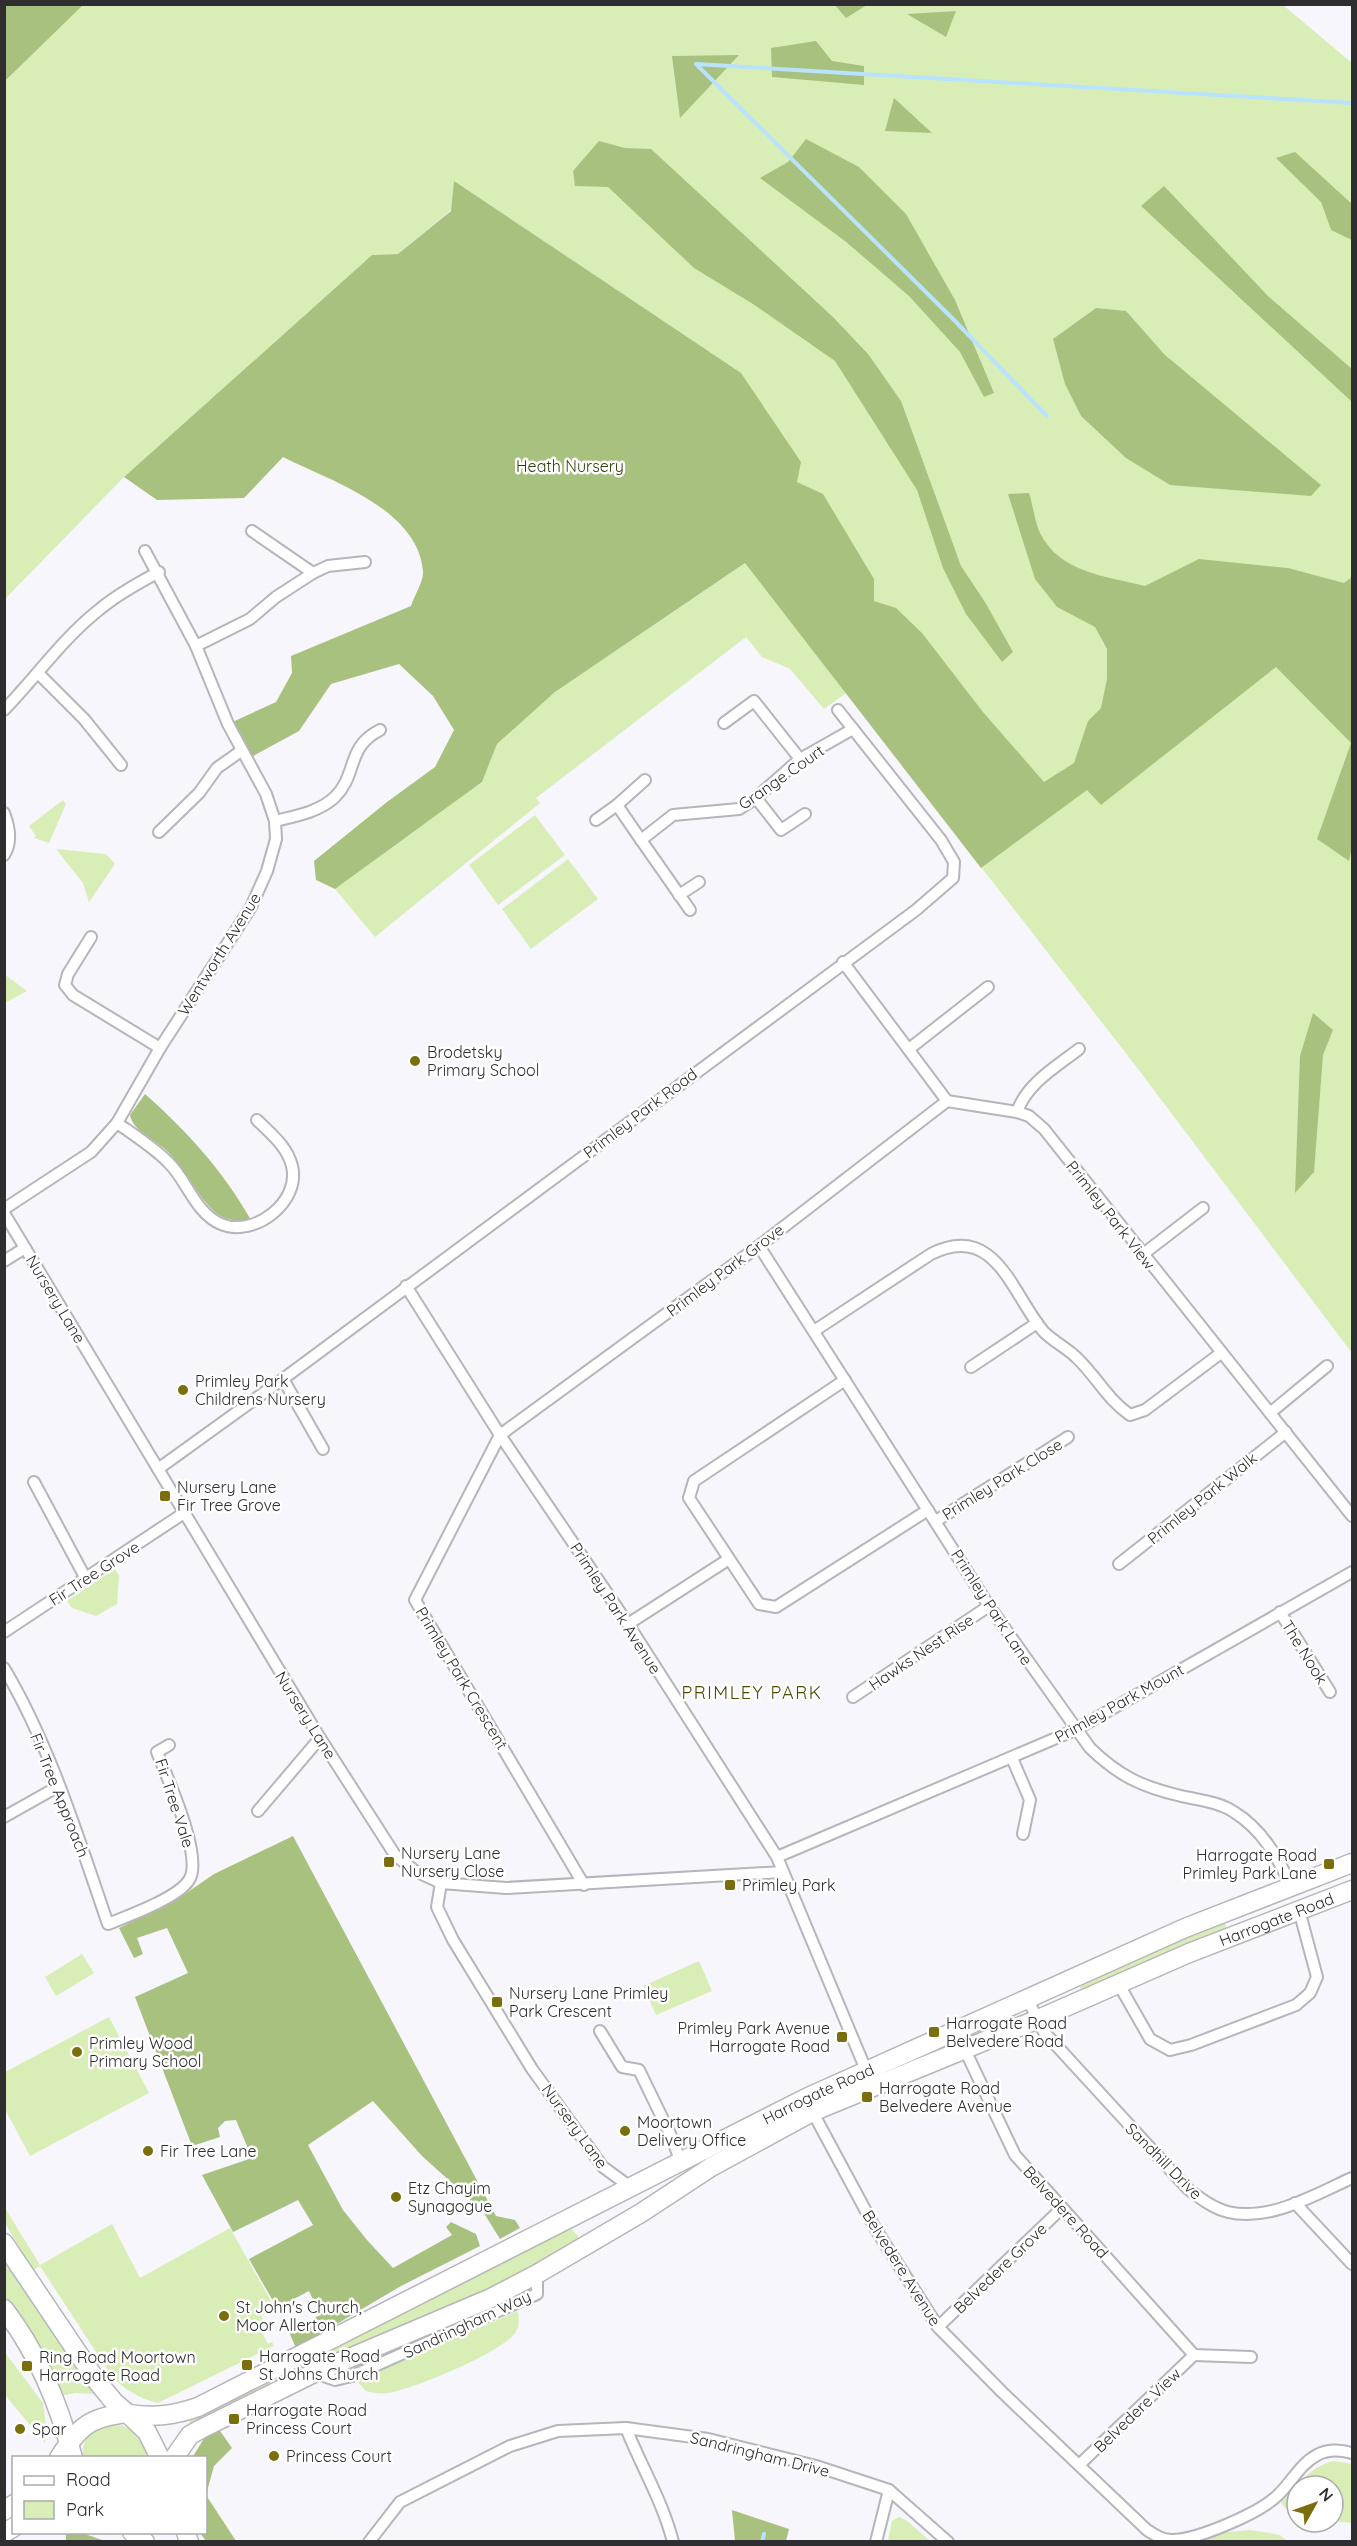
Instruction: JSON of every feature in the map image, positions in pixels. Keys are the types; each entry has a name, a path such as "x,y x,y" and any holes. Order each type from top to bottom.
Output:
{"highway":[{"name":"Harrogate Road","path":"175,2456 190,2435 314,2373 491,2298 537,2274 603,2236 866,2070 1185,1928 1353,1863"},
{"path":"1292,1887 1303,1890 1353,1872"},
{"name":"Harrogate Road","path":"67,2452 76,2432 96,2419 129,2414 147,2417 168,2415 198,2407 680,2160 809,2105 964,2050 1118,1983 1353,1890"},
{"path":"1229,1910 1235,1923 1240,1925 1285,1908 1299,1910"},
{"path":"637,2182 658,2179 680,2169 687,2171 692,2180"},
{"path":"579,2212 592,2232 603,2236"},
{"path":"6,2245 96,2380 114,2402 147,2432 159,2456"},
{"path":"7,2319 50,2387 67,2452"}],"street":[{"path":"252,531 313,573"},
{"name":"Wentworth Avenue","path":"4,1211 91,1152 117,1122 160,1048 251,907 267,872 276,839 275,821 266,794 241,751 196,646 159,572 145,551"},
{"path":"196,646 250,619 276,597 313,573 328,566 365,562"},
{"path":"4,710 71,636 99,609 129,588 159,572"},
{"path":"39,674 84,718 121,765"},
{"path":"724,723 754,701 800,759"},
{"name":"Primley Park Road","path":"158,1469 916,910 953,878 954,862 941,840 838,710"},
{"name":"Grange Court","path":"641,840 673,815 739,809 756,798 800,759 853,729"},
{"path":"275,821 317,809 336,796 351,768 357,750 369,735 380,730"},
{"path":"159,832 199,793 217,768 241,751"},
{"path":"596,820 645,780"},
{"path":"756,798 781,830 805,814"},
{"path":"617,805 690,910"},
{"path":"4,813 9,832 8,849 4,855"},
{"path":"679,895 699,882"},
{"path":"91,937 68,974 65,985 74,995 160,1048"},
{"path":"843,962 947,1101"},
{"path":"909,1050 988,987"},
{"path":"1017,1112 1023,1097 1032,1086 1079,1049"},
{"name":"Primley Park View","path":"947,1101 1017,1112 1029,1116 1044,1130 1353,1516"},
{"name":"Primley Park Grove","path":"500,1435 759,1246 947,1101"},
{"path":"117,1122 170,1163 206,1213 218,1222 239,1227 251,1226 278,1209 293,1185 293,1169 288,1154 257,1119"},
{"path":"1143,1255 1203,1208"},
{"name":"Nursery Lane","path":"4,1211 320,1738 395,1855 415,1871 441,1883 437,1907 453,1940 532,2069 603,2167 637,2182"},
{"name":"Primley Park Lane","path":"759,1246 989,1606 1076,1730 1109,1767 1136,1783 1212,1803 1233,1811 1253,1826 1272,1847 1292,1887"},
{"path":"814,1331 931,1254 943,1248 959,1246 991,1256 1002,1267 1037,1323 1082,1364 1113,1403 1130,1415 1145,1410 1221,1353"},
{"path":"4,1261 25,1248"},
{"name":"Primley Park Avenue","path":"406,1286 500,1435 628,1624 777,1857 866,2070"},
{"path":"971,1367 1037,1323"},
{"path":"1270,1413 1327,1366"},
{"path":"283,1379 323,1449"},
{"path":"845,1380 694,1481 689,1498 759,1604 776,1607 928,1510"},
{"name":"Primley Park Walk","path":"1119,1564 1286,1432"},
{"name":"Primley Park Crescent","path":"500,1435 415,1599 584,1885"},
{"name":"Primley Park Close","path":"936,1521 1068,1437"},
{"path":"34,1482 86,1579"},
{"name":"Fir Tree Grove","path":"4,1632 184,1513"},
{"path":"628,1624 729,1559"},
{"name":"Primley Park Mount","path":"777,1857 1076,1730 1353,1572"},
{"name":"Hawks Nest Rise","path":"853,1697 989,1606"},
{"name":"The Nook","path":"1280,1612 1330,1692"},
{"name":"Fir Tree Approach","path":"4,1668 21,1700 59,1786 108,1924"},
{"path":"258,1811 320,1738"},
{"name":"Fir Tree Vale","path":"108,1924 146,1908 179,1889 189,1880 195,1867 183,1816 157,1752 169,1745"},
{"path":"1011,1758 1030,1800 1023,1834"},
{"path":"4,1817 59,1786"},
{"path":"441,1883 506,1888 783,1872"},
{"path":"1118,1983 1150,2039 1170,2050 1191,2045 1296,2005 1310,1994 1317,1977 1299,1910"},
{"name":"Sandhill Drive","path":"1027,1998 1044,2032 1188,2189 1208,2204 1228,2212 1246,2214 1295,2203 1353,2178"},
{"path":"600,2031 622,2067 639,2070 672,2138 680,2160"},
{"name":"Belvedere Road","path":"964,2050 1015,2155 1194,2355"},
{"name":"Belvedere Avenue","path":"809,2105 875,2228 938,2327 1147,2530 1158,2537 1171,2540 1184,2538 1249,2515 1278,2495 1305,2464 1317,2456 1330,2451 1353,2454"},
{"path":"1295,2203 1353,2264"},
{"name":"Belvedere Grove","path":"938,2327 1062,2208"},
{"path":"1194,2355 1251,2357"},
{"name":"Belvedere View","path":"1079,2465 1194,2355"},
{"path":"626,2428 642,2469 667,2517 673,2541"},
{"name":"Sandringham Drive","path":"369,2541 400,2502 510,2446 558,2431 626,2428 708,2439 816,2466 889,2490 948,2541"},
{"path":"876,2541 889,2490"}],"green space":[{"path":"5,4 83,4 83,5 5,81"},
{"path":"834,4 867,4 867,5 846,18"},
{"path":"83,5 1283,5 1352,63 1352,1353 1135,1065 846,693 824,709 790,669 762,657 746,637 536,798 540,803 375,937 335,889 482,782 497,744 555,692 745,563 455,181 451,210 398,254 372,255 124,477 5,599 5,81"},
{"path":"956,11 946,37 907,14"},
{"path":"816,41 832,61 864,66 864,85 772,77 771,48"},
{"path":"739,55 680,118 672,56"},
{"path":"894,98 932,133 885,131"},
{"path":"806,139 859,167 906,214 955,300 994,393 984,397 960,352 909,296 845,241 760,178 788,162"},
{"path":"599,141 625,148 651,149 833,317 868,354 901,401 961,566 985,602 1013,652 1002,662 966,614 943,568 917,490 835,361 753,304 694,268 608,187 575,186 573,171"},
{"path":"1295,152 1352,204 1352,240 1331,230 1321,202 1276,158"},
{"name":"Heath Nursery","path":"454,181 741,373 801,462 797,482 823,494 874,579 874,601 896,608 922,633 983,712 1044,782 1074,763 1088,721 1101,708 1107,679 1107,649 1095,627 1057,607 1035,579 1008,494 1029,493 1040,533 1059,557 1085,571 1115,579 1145,586 1199,559 1288,568 1344,583 1352,577 1352,847 1349,861 1317,839 1351,743 1276,667 1101,805 1087,790 981,868 745,563 555,692 497,744 482,782 335,889 316,880 314,861 387,802 435,767 454,730 433,696 399,664 331,684 299,731 246,760 228,724 276,702 292,673 291,656 411,606 423,575 418,549 406,530 369,500 283,457 244,498 157,500 124,477 372,255 398,254 451,211"},
{"path":"1164,186 1268,296 1352,369 1352,402 1141,206"},
{"path":"1096,308 1126,311 1165,355 1321,485 1311,496 1170,485 1126,458 1081,416 1065,384 1053,339"},
{"path":"63,800 66,804 49,843 34,838 36,836 29,826"},
{"path":"535,815 565,855 498,905 469,865"},
{"path":"56,849 106,854 115,864 89,902 83,883"},
{"path":"568,859 598,899 531,949 502,909"},
{"path":"5,975 27,991 5,1003"},
{"path":"1313,1013 1333,1030 1323,1055 1314,1172 1295,1193 1300,1056"},
{"path":"145,1094 203,1152 229,1185 251,1220 231,1219 219,1215 169,1153 136,1126 130,1115"},
{"path":"115,1569 119,1576 117,1604 96,1616 72,1608 67,1601"},
{"path":"293,1836 496,2216 515,2220 520,2228 500,2239 482,2210 422,2156 373,2101 308,2145 343,2210 393,2268 452,2235 446,2227 451,2222 476,2234 480,2246 401,2286 296,2348 289,2332 320,2315 309,2291 277,2308 249,2259 313,2225 298,2200 233,2232 202,2175 252,2158 236,2120 225,2121 218,2128 220,2137 192,2146 135,1997 188,1973 167,1928 137,1938 143,1954 134,1958 119,1928 182,1896 214,1874"},
{"path":"1223,1920 1229,1931 1083,1992 1077,1982"},
{"path":"82,1954 94,1973 56,1996 45,1977"},
{"path":"699,1961 712,1991 656,2015 643,1986"},
{"path":"109,2017 149,2093 30,2156 5,2109 5,2072"},
{"path":"5,2208 40,2265 112,2224 140,2278 230,2228 275,2308 261,2316 267,2326 261,2330 268,2344 272,2342 274,2346 158,2403 138,2396 111,2375 40,2266 33,2270 5,2223"},
{"path":"569,2226 578,2236 577,2240 526,2274 314,2366 309,2357"},
{"path":"4,2255 97,2392 94,2394 76,2393 59,2396 24,2324 5,2298"},
{"path":"518,2311 518,2328 507,2341 456,2369 417,2385 389,2393 366,2391 357,2381"},
{"path":"4,2351 43,2403 46,2424 45,2443 5,2395"},
{"path":"300,2362 305,2370 190,2427 189,2417"},
{"path":"119,2424 133,2431 149,2456 83,2456 84,2443 88,2437 98,2429"},
{"path":"218,2428 232,2448 214,2466 207,2491 207,2456 193,2456 203,2440"},
{"path":"1334,2461 1352,2464 1352,2523 1345,2522 1345,2474 1309,2474"},
{"path":"207,2497 236,2541 206,2541 201,2534 207,2534"},
{"path":"732,2510 789,2529 786,2541 735,2541"},
{"path":"899,2517 906,2520 930,2541 888,2541 892,2521"},
{"path":"1251,2530 1280,2535 1287,2541 1204,2541 1226,2532"},
{"path":"66,2534 85,2534 105,2541 66,2541"}],"waterway":[{"path":"1047,416 953,319 696,64 1352,103"},
{"path":"762,2542 764,2534"}],"place":[{"name":"Brodetsky Primary School","path":"415,1061"},
{"name":"Primley Park Childrens Nursery","path":"183,1390"},
{"name":"Nursery Lane Fir Tree Grove","path":"165,1496"},
{"name":"Nursery Lane Nursery Close","path":"389,1862"},
{"name":"Harrogate Road Primley Park Lane","path":"1329,1864"},
{"name":"Primley Park","path":"730,1885"},
{"name":"Nursery Lane Primley Park Crescent","path":"497,2002"},
{"name":"Harrogate Road Belvedere Road","path":"934,2032"},
{"name":"Primley Park Avenue Harrogate Road","path":"842,2037"},
{"name":"Primley Wood Primary School","path":"77,2052"},
{"name":"Harrogate Road Belvedere Avenue","path":"867,2097"},
{"name":"Moortown Delivery Office","path":"625,2131"},
{"name":"Fir Tree Lane","path":"148,2151"},
{"name":"Etz Chayim Synagogue","path":"396,2197"},
{"name":"St John's Church, Moor Allerton","path":"224,2316"},
{"name":"Harrogate Road St Johns Church","path":"247,2365"},
{"name":"Ring Road Moortown Harrogate Road","path":"27,2366"},
{"name":"Harrogate Road Princess Court","path":"234,2419"},
{"name":"Spar","path":"20,2429"},
{"name":"Princess Court","path":"274,2456"}],"district":[{"name":"PRIMLEY PARK","path":"752,1693"}]}
